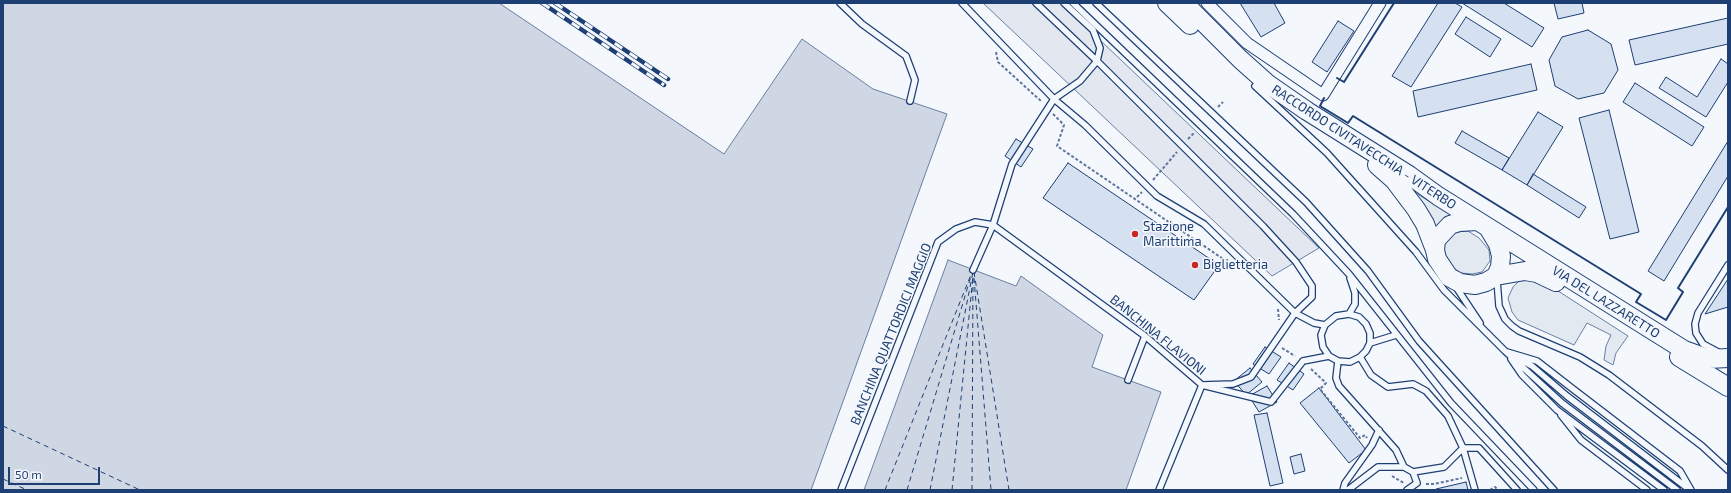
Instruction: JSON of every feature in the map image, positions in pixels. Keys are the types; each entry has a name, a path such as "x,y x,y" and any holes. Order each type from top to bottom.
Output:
{"main road":[{"name":"RACCORDO CIVITAVECCHIA - VITERBO","path":"1167,3 1255,86 1384,170 1416,209 1425,224 1435,250"},
{"name":"RACCORDO CIVITAVECCHIA - VITERBO","path":"1184,3 1240,59 1268,84 1307,112 1409,175 1438,196 1483,224"},
{"path":"1459,222 1483,224 1498,244 1501,256 1500,267 1496,276 1486,282 1475,285 1460,283 1449,277 1442,268 1435,250 1436,240 1450,225 1459,222"},
{"name":"VIA DEL LAZZARETTO","path":"1483,224 1684,350 1709,359 1728,358"},
{"name":"VIA DEL LAZZARETTO","path":"1496,276 1525,271 1537,273 1555,281 1728,387"}],"street":[{"path":"1207,3 1247,43 1323,95 1380,3"}],"lane":[{"path":"840,3 862,24 906,56 915,80 910,101"},
{"path":"962,3 1054,99 1085,125 1157,196 1204,224 1295,314 1314,323 1325,325"},
{"path":"1036,3 1097,61 1263,226 1296,262 1312,286 1312,297 1295,314 1251,377 1234,384 1202,384 1159,490"},
{"path":"973,270 993,225 1012,164 1054,99 1080,81 1097,61 1100,48 1093,30 1064,3"},
{"path":"1073,3 1293,214 1349,274 1450,403 1534,490"},
{"path":"1096,3 1306,202 1368,271 1419,341 1554,490"},
{"path":"1255,86 1327,153 1416,252 1444,290 1505,351 1562,403 1678,490"},
{"name":"BANCHINA QUATTORDICI MAGGIO","path":"841,490 938,242 956,229 975,222 993,225"},
{"name":"BANCHINA FLAVIONI","path":"993,225 1145,336 1202,384 1271,402 1303,361"},
{"path":"1728,264 1698,313 1695,324 1696,333 1703,344 1714,351 1728,353"},
{"path":"1349,274 1355,298 1355,304 1349,314"},
{"path":"1496,276 1499,306 1505,319 1512,326 1519,331 1580,357 1609,375 1702,446 1728,470"},
{"path":"1449,277 1490,336"},
{"path":"1349,314 1359,317 1366,324 1370,333 1370,343 1366,351 1360,357 1350,362 1338,361 1329,356 1323,347 1322,335 1325,325 1336,316 1349,314"},
{"path":"1370,343 1396,335"},
{"path":"1128,380 1145,336"},
{"path":"1505,351 1522,375 1557,410 1664,490"},
{"path":"1505,351 1532,366 1567,396 1691,490"},
{"path":"1505,351 1537,362 1680,470 1691,490"},
{"path":"1303,361 1329,356"},
{"path":"1360,357 1371,375 1388,387 1413,384 1426,391 1448,416 1463,448 1475,490"},
{"path":"1338,361 1336,378 1339,386 1396,450 1404,467"},
{"path":"1557,410 1569,428 1581,440 1647,490"},
{"path":"1343,490 1345,483 1372,445 1378,430"},
{"path":"1348,490 1378,467 1404,467 1414,472 1444,467 1463,448 1479,448 1517,490"},
{"path":"1406,490 1417,484 1414,472"}],"path":[{"path":"995,51 998,62 1048,108 1064,126 1057,146 1135,200 1196,239 1230,264 1237,267"},
{"path":"1275,304 1278,310 1279,323"},
{"path":"1275,343 1303,361"},
{"path":"1490,490 1495,487 1498,490"}],"shaded area":[{"path":"3,3 499,3 724,154 802,39 873,89 947,114 811,490 3,490"},
{"path":"983,3 1061,3 1319,248 1272,276"},
{"path":"1406,187 1453,216 1434,229"},
{"path":"1468,231 1479,238 1489,250 1490,261 1482,272 1472,274 1461,273 1449,265 1444,258 1443,247 1447,238 1456,232"},
{"path":"948,260 1016,286 1021,276 1103,335 1092,367 1161,392 1126,490 864,490"},
{"path":"1527,278 1555,289 1628,336 1616,353 1613,365 1604,360 1606,346 1611,335 1587,323 1574,345 1518,320 1512,312 1508,298 1513,287 1519,281"}],"building":[{"path":"1240,3 1274,3 1285,23 1261,37"},
{"path":"1438,3 1455,3 1462,7 1411,87 1392,76"},
{"path":"1462,3 1504,3 1544,28 1532,47"},
{"path":"1554,3 1582,3 1584,13 1558,19"},
{"path":"1466,17 1501,39 1490,57 1455,34"},
{"path":"1728,18 1728,44 1635,65 1629,40"},
{"path":"1338,21 1354,31 1327,72 1312,62"},
{"path":"1588,30 1611,44 1618,70 1604,93 1578,99 1555,86 1549,60 1562,37"},
{"path":"1721,59 1728,64 1728,82 1706,117 1659,88 1666,77 1697,97"},
{"path":"1531,64 1537,90 1418,117 1413,91"},
{"path":"1635,83 1704,127 1692,146 1623,102"},
{"path":"1609,110 1639,232 1610,239 1579,118"},
{"path":"1538,112 1563,127 1527,185 1502,170"},
{"path":"1462,131 1509,158 1502,170 1455,143"},
{"path":"1016,139 1033,149 1021,167 1005,156"},
{"path":"1728,141 1728,176 1664,281 1648,271"},
{"name":"Stazione Marittima","path":"1068,163 1219,265 1194,300 1043,198"},
{"path":"1533,174 1586,207 1579,218 1527,185"},
{"path":"1728,279 1728,307 1705,314"},
{"path":"1265,347 1281,357 1269,374 1253,364"},
{"path":"1289,363 1304,374 1293,390 1277,380"},
{"path":"1250,368 1262,382 1246,395 1234,381"},
{"path":"1267,386 1277,402 1259,412 1249,396"},
{"path":"1319,388 1366,450 1349,463 1300,403"},
{"path":"1267,413 1283,483 1270,486 1254,415"},
{"path":"1301,454 1305,471 1294,474 1290,457"},
{"path":"1466,482 1468,490 1436,490 1436,489"}],"ferry route":[{"path":"885,490 972,272"},
{"path":"930,490 973,272"},
{"path":"974,272 1009,490"},
{"path":"972,490 973,274"},
{"path":"907,490 971,276"},
{"path":"952,490 973,276"},
{"path":"974,278 991,490"},
{"path":"3,426 140,490"},
{"path":"3,479 27,490"}],"railway":[{"path":"542,3 664,85"},
{"path":"555,3 668,79"}],"wall":[{"path":"1337,78 1344,82 1394,3"},
{"path":"1324,98 1320,106 1348,123 1353,116 1641,294 1636,302 1666,320 1683,292 1678,288 1728,207"}],"place":[{"name":"Stazione Marittima","path":"1135,234"},
{"name":"Biglietteria","path":"1195,265"}]}
